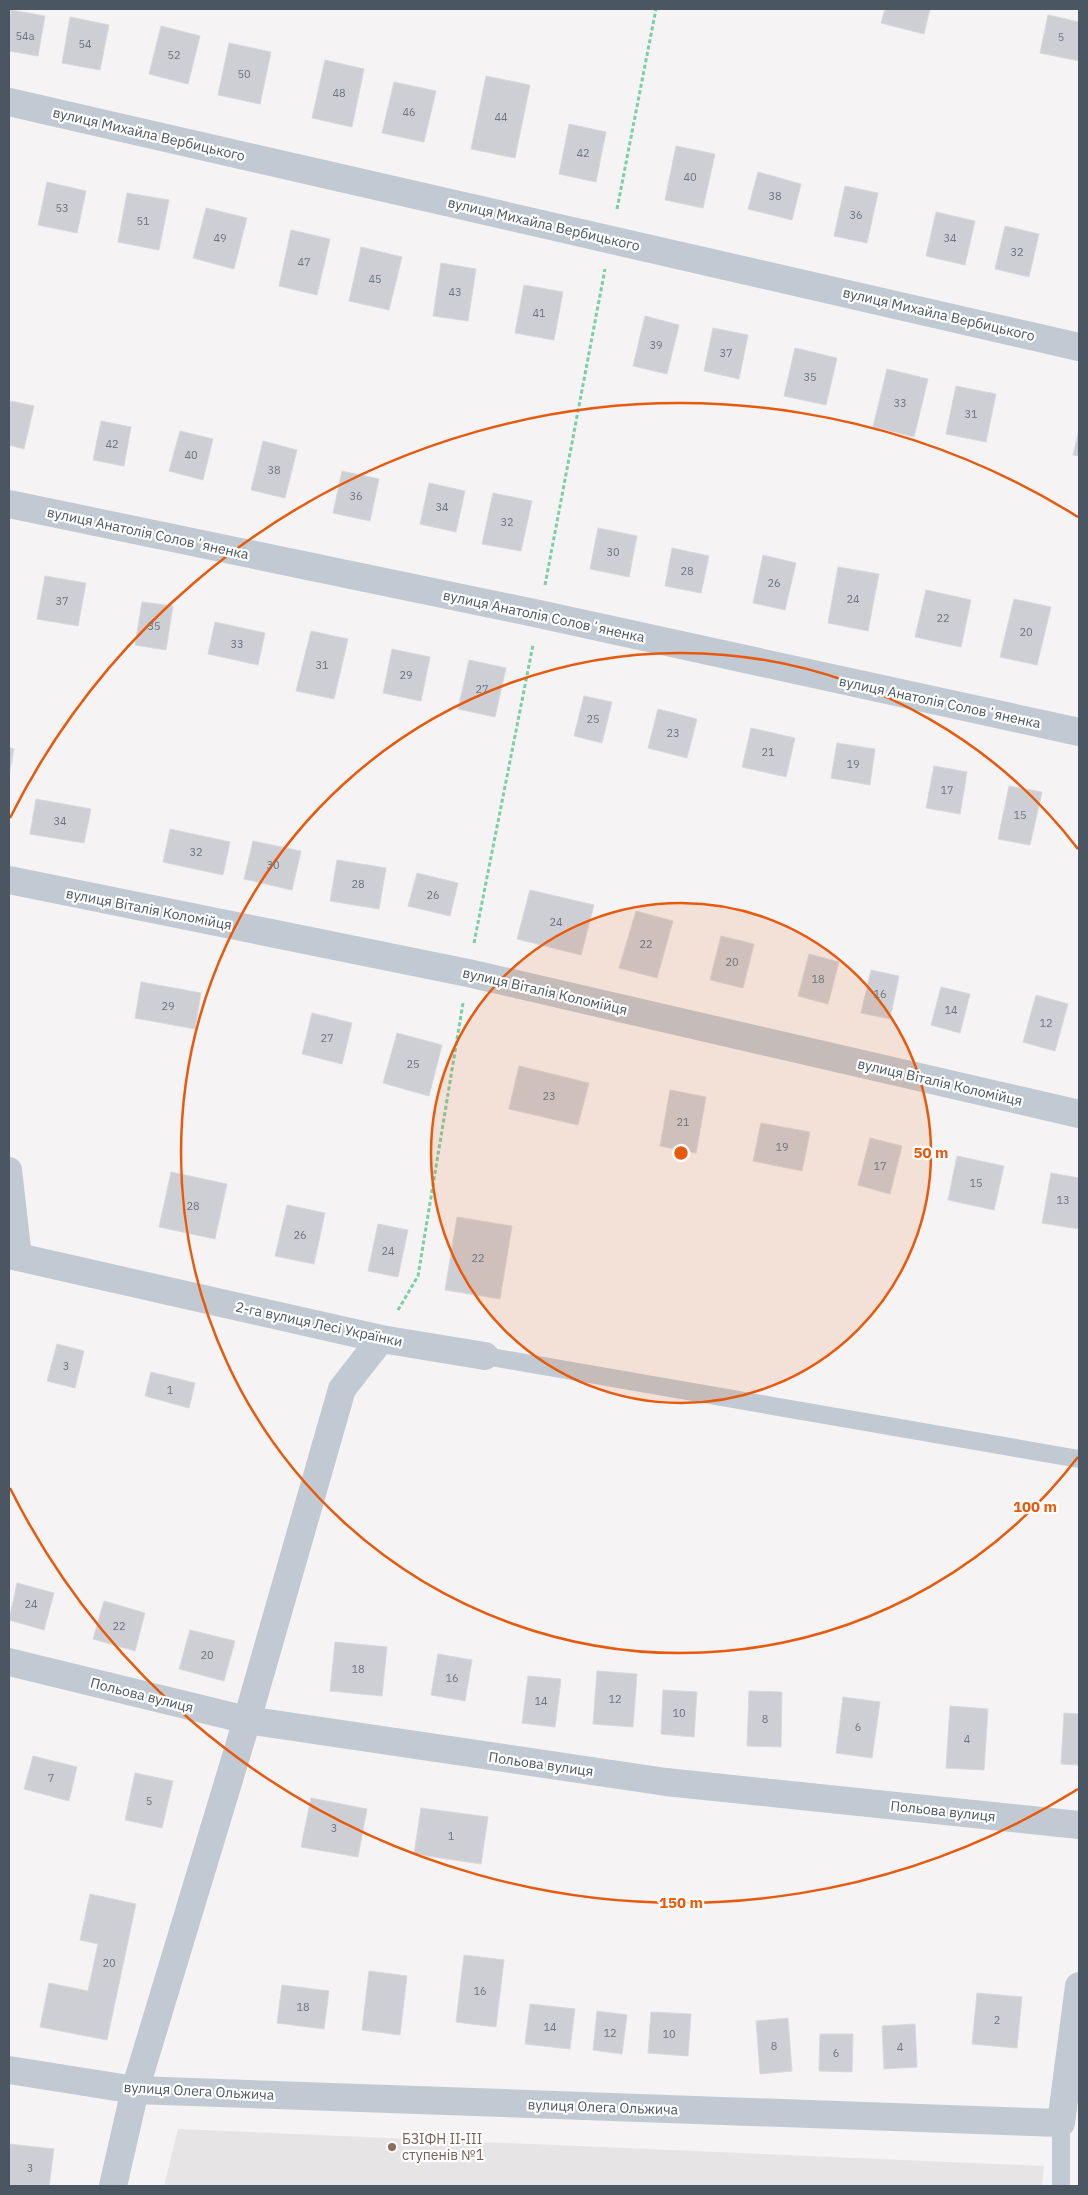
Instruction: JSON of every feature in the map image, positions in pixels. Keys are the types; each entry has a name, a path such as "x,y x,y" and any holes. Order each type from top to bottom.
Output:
{"street":[{"name":"вулиця Михайла Вербицького","path":"9,102 1079,346"},
{"name":"вулиця Анатолія Соловʼяненка","path":"9,504 539,614 1079,732"},
{"name":"вулиця Віталія Коломійця","path":"9,880 468,973 1079,1114"},
{"path":"9,1170 14,1256"},
{"name":"2-га вулиця Лесі Українки","path":"14,1256 381,1339 485,1356"},
{"path":"113,2186 135,2090 247,1720 342,1389 381,1339"},
{"name":"Польова вулиця","path":"9,1662 247,1720 666,1782 1079,1825"},
{"path":"1061,2123 1079,1986"},
{"name":"вулиця Олега Ольжича","path":"9,2070 135,2090 1061,2123"}],"lane":[{"path":"485,1356 1079,1459"},
{"path":"1061,2123 1061,2186"}],"path":[{"path":"381,1339 418,1276 468,973 656,9"}],"shaded area":[{"name":"БЗІФН ІІ-ІІІ ступенів №1","path":"178,2129 1044,2166 1042,2186 164,2186"}],"building":[{"path":"885,9 930,9 924,34 881,23"},
{"path":"11,10 45,16 38,56 9,51"},
{"path":"1048,15 1079,22 1079,61 1040,53"},
{"path":"70,17 109,25 100,70 62,63"},
{"path":"161,26 200,36 188,84 149,74"},
{"path":"229,43 271,52 260,104 218,95"},
{"path":"325,60 364,69 352,127 312,118"},
{"path":"486,76 530,85 515,158 471,149"},
{"path":"394,82 436,91 424,142 382,133"},
{"path":"569,124 606,132 596,182 559,174"},
{"path":"676,146 715,154 703,208 665,200"},
{"path":"758,172 801,184 792,220 748,209"},
{"path":"47,182 86,191 77,233 38,225"},
{"path":"845,186 878,193 867,243 834,236"},
{"path":"127,193 169,200 159,250 118,242"},
{"path":"206,208 247,218 234,269 193,258"},
{"path":"936,212 975,221 965,265 926,256"},
{"path":"1005,226 1039,234 1029,277 995,269"},
{"path":"291,230 330,239 317,295 279,286"},
{"path":"361,247 402,257 389,310 349,301"},
{"path":"441,263 476,269 468,321 433,316"},
{"path":"524,285 563,292 554,340 515,333"},
{"path":"645,316 679,325 667,374 633,366"},
{"path":"713,328 748,335 739,379 704,371"},
{"path":"795,348 837,358 826,405 784,396"},
{"path":"887,369 928,379 914,437 873,427"},
{"path":"956,386 996,394 986,442 946,434"},
{"path":"11,401 34,406 24,449 9,445 9,410"},
{"path":"101,421 131,427 124,466 93,460"},
{"path":"1079,429 1079,456 1073,455"},
{"path":"180,431 213,439 203,480 169,471"},
{"path":"263,441 297,450 285,498 251,490"},
{"path":"342,471 379,479 370,521 333,513"},
{"path":"429,483 465,491 456,532 420,524"},
{"path":"493,493 532,501 521,551 482,544"},
{"path":"598,528 637,536 629,577 590,569"},
{"path":"672,548 709,556 701,593 665,586"},
{"path":"763,555 796,563 785,610 753,603"},
{"path":"838,567 879,574 868,631 828,623"},
{"path":"45,576 86,583 78,626 37,619"},
{"path":"926,590 971,600 961,647 915,637"},
{"path":"1014,599 1051,607 1037,665 1000,657"},
{"path":"142,602 173,606 166,650 135,645"},
{"path":"215,622 265,633 258,665 208,654"},
{"path":"311,631 348,639 334,699 296,691"},
{"path":"392,649 430,657 421,701 383,693"},
{"path":"469,660 506,668 495,717 458,709"},
{"path":"584,696 612,702 602,743 574,736"},
{"path":"658,709 697,719 687,758 648,748"},
{"path":"751,728 795,738 786,777 742,767"},
{"path":"837,743 875,749 870,785 831,778"},
{"path":"9,747 14,749 9,776"},
{"path":"934,766 967,772 960,814 926,808"},
{"path":"1009,786 1042,792 1030,845 998,839"},
{"path":"36,799 91,809 84,843 30,834"},
{"path":"170,829 230,842 223,875 163,862"},
{"path":"253,841 301,851 292,890 244,879"},
{"path":"337,860 386,868 379,909 330,901"},
{"path":"417,873 458,883 450,916 408,906"},
{"path":"530,890 594,905 581,955 517,939"},
{"path":"636,911 673,921 657,978 619,968"},
{"path":"721,936 754,944 743,988 710,980"},
{"path":"809,954 839,962 828,1004 798,996"},
{"path":"871,970 899,976 890,1019 861,1013"},
{"path":"141,982 201,993 195,1029 135,1018"},
{"path":"941,987 970,994 960,1033 931,1025"},
{"path":"1036,995 1068,1004 1055,1051 1023,1042"},
{"path":"312,1013 352,1023 342,1064 302,1054"},
{"path":"397,1033 442,1045 429,1096 383,1083"},
{"path":"519,1066 589,1083 578,1125 509,1109"},
{"path":"670,1090 706,1097 696,1153 660,1146"},
{"path":"761,1123 810,1132 802,1171 753,1161"},
{"path":"870,1138 902,1146 890,1194 858,1185"},
{"path":"957,1156 1004,1166 994,1210 948,1200"},
{"path":"171,1172 227,1184 215,1239 159,1227"},
{"path":"1051,1173 1079,1178 1079,1229 1042,1223"},
{"path":"287,1205 325,1213 314,1264 275,1256"},
{"path":"457,1217 512,1226 500,1299 445,1290"},
{"path":"378,1224 408,1230 398,1277 368,1271"},
{"path":"57,1344 84,1351 75,1388 47,1381"},
{"path":"151,1372 195,1383 189,1408 145,1396"},
{"path":"17,1583 54,1593 44,1630 9,1620"},
{"path":"104,1601 145,1613 135,1651 93,1639"},
{"path":"190,1630 235,1641 224,1681 179,1669"},
{"path":"335,1642 387,1647 382,1696 330,1691"},
{"path":"438,1654 472,1660 465,1701 431,1695"},
{"path":"597,1671 637,1674 633,1727 593,1724"},
{"path":"528,1676 561,1679 555,1727 522,1723"},
{"path":"663,1690 697,1692 694,1737 661,1734"},
{"path":"749,1691 782,1692 781,1747 747,1746"},
{"path":"843,1697 880,1702 872,1758 836,1753"},
{"path":"950,1706 988,1709 984,1770 946,1768"},
{"path":"1064,1713 1079,1714 1079,1765 1061,1764"},
{"path":"33,1756 77,1767 69,1801 24,1789"},
{"path":"135,1773 173,1781 162,1828 125,1820"},
{"path":"311,1798 367,1809 358,1857 301,1847"},
{"path":"421,1808 488,1817 481,1864 414,1854"},
{"path":"90,1894 136,1904 107,2040 40,2027 49,1983 88,1991 98,1944 80,1940"},
{"path":"464,1955 504,1960 496,2027 456,2022"},
{"path":"369,1971 407,1976 400,2035 362,2030"},
{"path":"282,1985 329,1991 324,2029 277,2023"},
{"path":"977,1993 1022,1997 1017,2048 972,2044"},
{"path":"530,2004 575,2009 570,2049 525,2044"},
{"path":"597,2011 627,2015 622,2054 593,2050"},
{"path":"651,2012 691,2014 688,2056 648,2053"},
{"path":"788,2018 792,2071 760,2074 756,2021"},
{"path":"915,2024 917,2067 884,2069 882,2026"},
{"path":"820,2034 853,2034 852,2072 819,2071"},
{"path":"9,2144 54,2149 49,2186 9,2186"}],"place":[{"name":"БЗІФН ІІ-ІІІ ступенів №1","path":"392,2147"}]}
